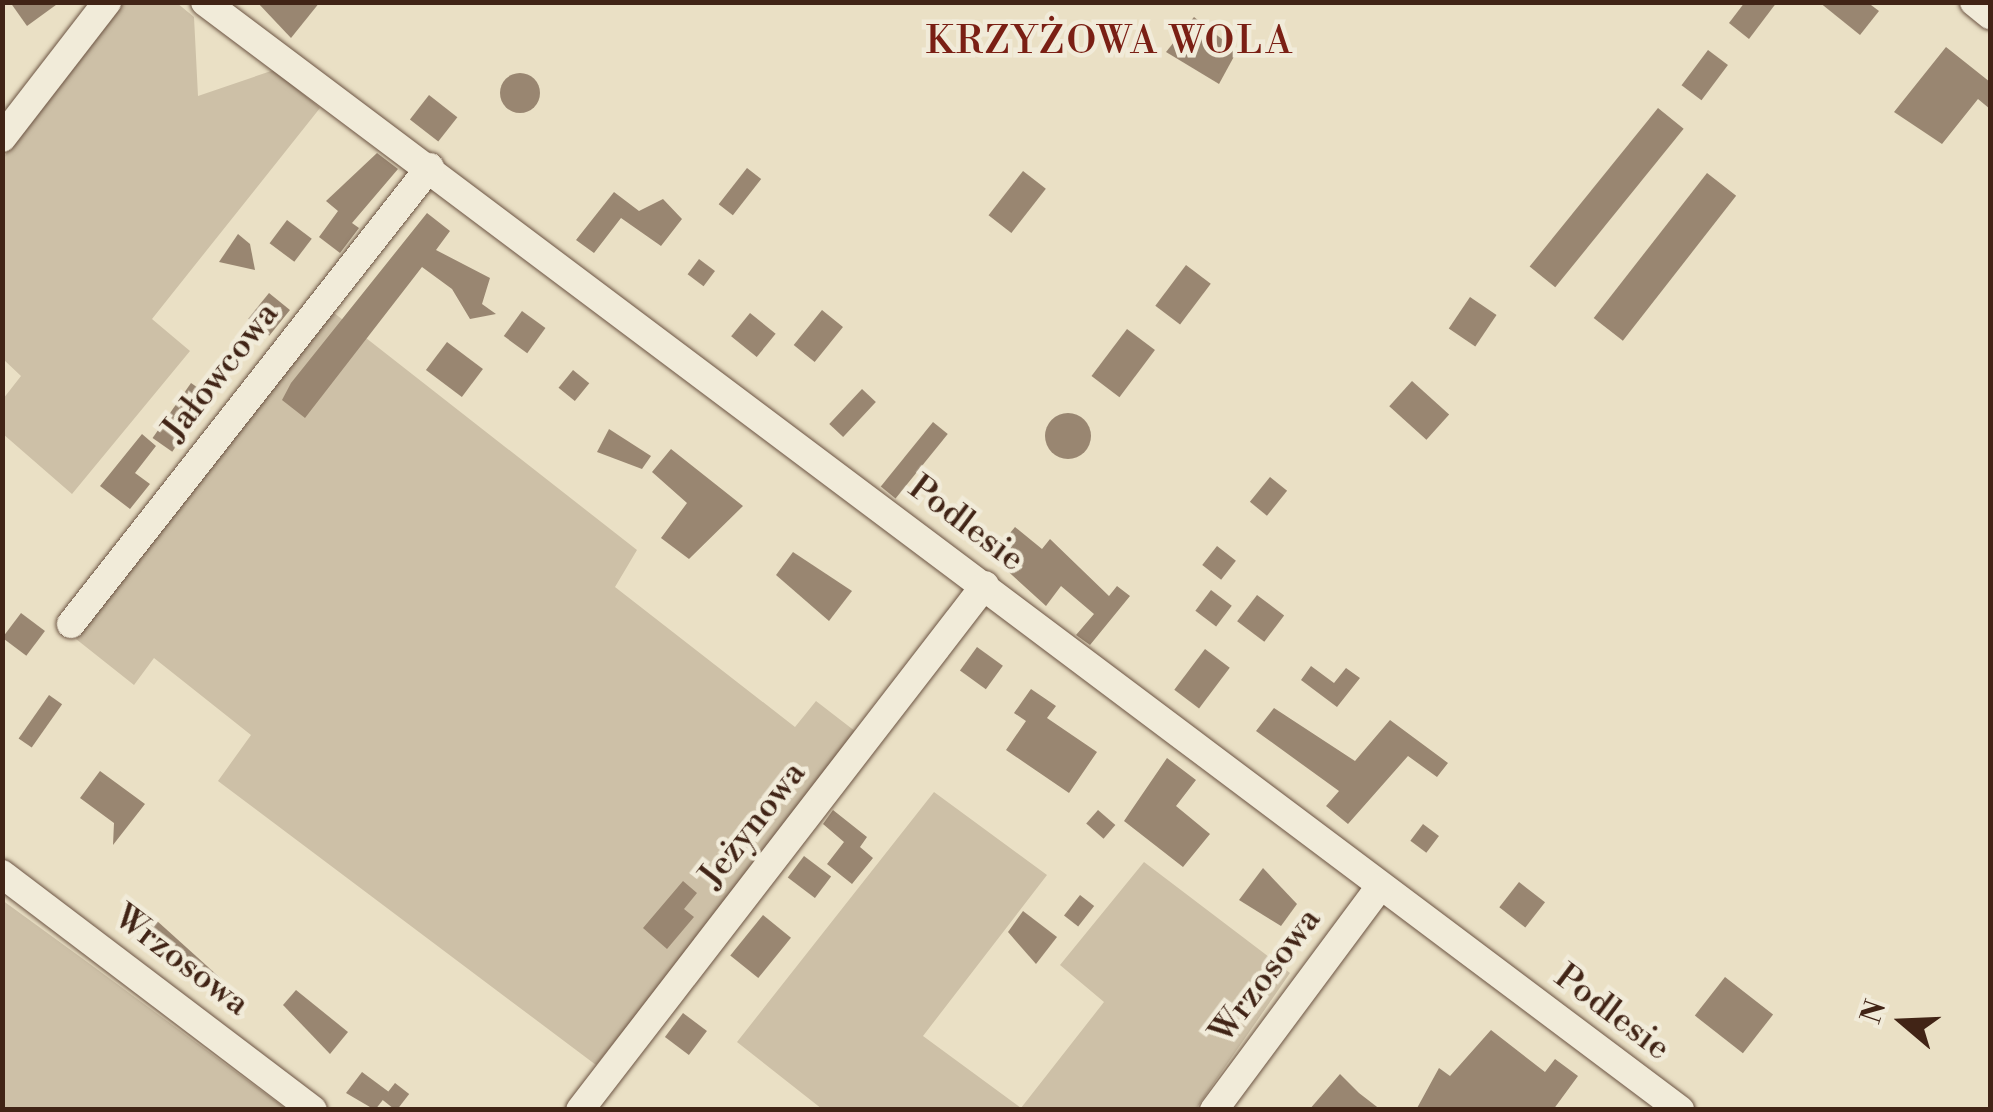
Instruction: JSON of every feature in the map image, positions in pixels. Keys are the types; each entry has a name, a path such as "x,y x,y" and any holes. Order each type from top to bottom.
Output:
{"street":[{"path":"2,138 107,2"},
{"name":"Podlesie","path":"205,2 430,167 1379,888 1680,1110"},
{"path":"1974,2 1990,15"},
{"name":"Jałowcowa","path":"72,624 430,167"},
{"name":"Jeżynowa","path":"580,1110 985,586"},
{"name":"Wrzosowa","path":"2,874 314,1110"},
{"name":"Wrzosowa","path":"1214,1110 1379,888"}],"shaded area":[{"path":"124,3 177,3 194,17 198,96 274,70 320,108 152,319 190,351 72,494 3,434 3,399 21,376 3,359 2,159"},
{"path":"329,309 637,550 615,587 795,727 816,701 860,735 596,1065 218,781 251,735 154,658 134,685 76,639"},
{"path":"934,792 1047,875 923,1036 1021,1108 1104,1002 1060,965 1144,862 1290,973 1196,1109 822,1109 737,1042"},
{"path":"2,900 90,964 286,1109 3,1109"}],"building":[{"path":"10,2 60,2 27,26"},
{"path":"257,2 320,2 291,38"},
{"path":"1745,2 1777,2 1749,39 1729,23"},
{"path":"1819,2 1867,2 1879,11 1860,35"},
{"path":"1194,17 1237,51 1219,84 1166,52"},
{"path":"1946,47 1990,82 1990,109 1978,99 1942,144 1894,112"},
{"path":"1708,50 1728,65 1701,100 1682,85"},
{"path":"520,73 534,79 540,93 534,107 520,113 506,107 500,93 506,79"},
{"path":"429,95 457,117 438,142 410,119"},
{"path":"1658,108 1684,129 1555,287 1530,267"},
{"path":"377,153 398,169 352,223 359,228 340,253 319,237 338,211 326,201"},
{"path":"747,168 761,179 733,215 719,204"},
{"path":"1023,171 1046,189 1011,233 989,215"},
{"path":"1707,173 1736,196 1623,341 1594,318"},
{"path":"614,192 639,211 663,199 682,219 661,246 621,218 594,253 576,240"},
{"path":"427,213 450,231 436,250 490,278 482,304 496,314 470,319 452,289 422,267 305,418 282,400 291,383"},
{"path":"287,220 312,239 294,262 270,243"},
{"path":"238,234 250,244 255,270 219,262"},
{"path":"699,259 715,271 704,286 688,274"},
{"path":"1186,265 1211,284 1180,324 1155,306"},
{"path":"269,293 290,310 269,336 248,319"},
{"path":"1470,297 1497,315 1475,346 1449,329"},
{"path":"822,310 843,327 815,362 794,345"},
{"path":"522,311 545,328 527,353 504,336"},
{"path":"750,313 776,334 757,357 731,336"},
{"path":"1127,329 1155,350 1119,397 1091,376"},
{"path":"447,342 483,369 462,397 426,370"},
{"path":"573,370 589,383 575,401 559,388"},
{"path":"1412,381 1449,414 1426,440 1389,406"},
{"path":"191,383 211,397 172,452 153,438"},
{"path":"862,389 876,402 843,437 829,424"},
{"path":"1068,413 1084,420 1091,436 1084,452 1068,459 1052,452 1045,436 1052,420"},
{"path":"933,422 948,434 896,498 881,487"},
{"path":"609,429 651,456 642,469 597,452"},
{"path":"142,434 156,446 135,473 150,484 130,509 100,486"},
{"path":"671,449 743,506 689,559 661,538 687,503 652,472"},
{"path":"1270,477 1287,491 1267,516 1250,502"},
{"path":"1015,527 1042,549 1050,539 1109,596 1117,586 1130,596 1090,645 1076,635 1094,614 1061,586 1046,606 991,556"},
{"path":"1217,546 1236,561 1221,580 1202,565"},
{"path":"793,552 852,591 829,621 776,575"},
{"path":"1211,590 1232,606 1216,626 1195,611"},
{"path":"1257,595 1284,615 1264,642 1237,621"},
{"path":"21,613 45,631 26,656 2,638"},
{"path":"977,647 1003,666 986,689 960,670"},
{"path":"1205,649 1230,668 1199,708 1174,690"},
{"path":"1311,666 1334,683 1346,668 1360,678 1337,707 1301,680"},
{"path":"1031,689 1056,706 1047,718 1097,752 1069,793 1006,750 1026,721 1014,713"},
{"path":"49,695 62,704 32,748 19,738"},
{"path":"1274,708 1355,761 1390,720 1448,763 1437,777 1408,756 1348,824 1326,806 1339,791 1256,731"},
{"path":"1167,758 1196,780 1176,806 1210,834 1183,867 1124,821"},
{"path":"100,771 145,804 113,845 114,823 80,798"},
{"path":"833,810 867,837 860,847 873,858 852,884 827,864 844,842 823,824"},
{"path":"1098,810 1115,825 1104,839 1086,824"},
{"path":"1423,824 1439,836 1426,853 1410,841"},
{"path":"804,856 831,876 815,898 788,878"},
{"path":"1263,868 1297,904 1281,926 1239,900"},
{"path":"683,881 697,893 684,909 694,917 667,949 643,928"},
{"path":"1519,882 1545,902 1525,928 1499,907"},
{"path":"1080,895 1094,906 1078,927 1064,915"},
{"path":"1023,911 1057,937 1036,964 1008,932"},
{"path":"763,915 791,938 758,978 730,955"},
{"path":"156,920 226,983 214,996 144,933"},
{"path":"1725,977 1773,1015 1743,1053 1695,1016"},
{"path":"296,990 348,1032 330,1054 283,1005"},
{"path":"683,1013 707,1031 689,1055 665,1037"},
{"path":"1491,1030 1545,1072 1555,1059 1578,1076 1553,1110 1416,1110 1439,1068 1450,1076"},
{"path":"362,1072 389,1092 375,1110 346,1093"},
{"path":"1340,1074 1359,1093 1381,1110 1309,1110"},
{"path":"395,1083 409,1094 397,1110 382,1100"}],"district":[{"name":"KRZYŻOWA WOLA","path":"1110,42"}]}
